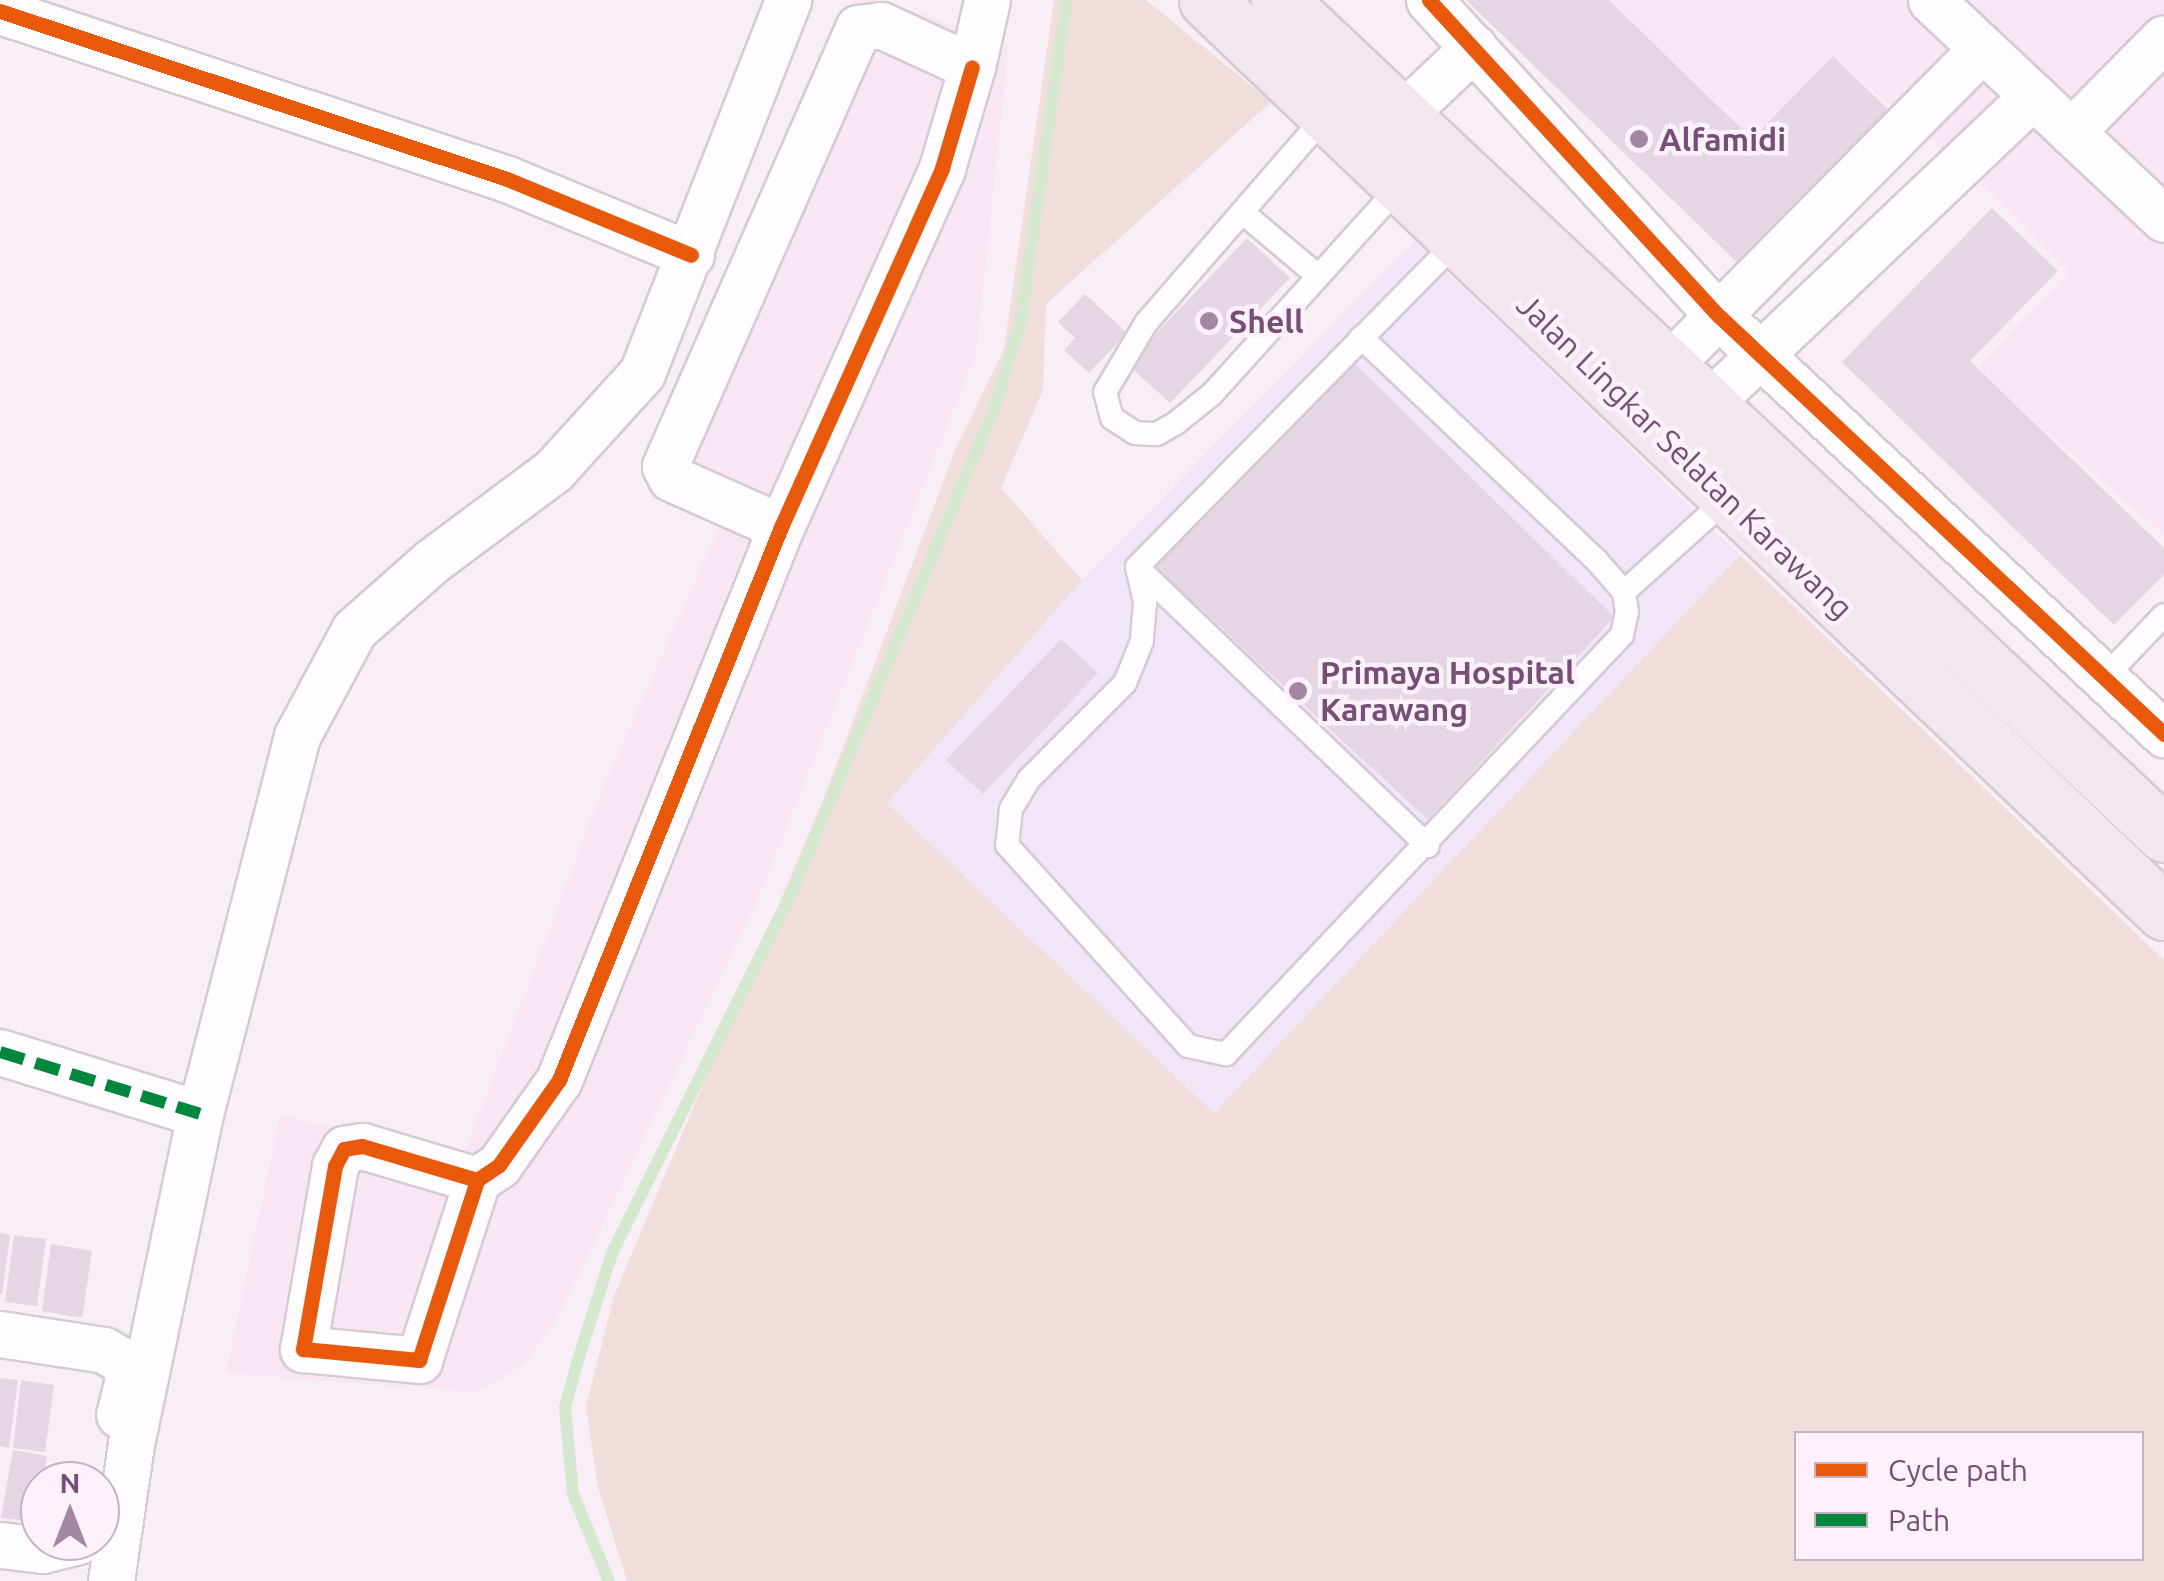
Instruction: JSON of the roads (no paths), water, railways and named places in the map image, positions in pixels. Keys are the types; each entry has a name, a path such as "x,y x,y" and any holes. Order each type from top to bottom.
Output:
{"main road":[{"name":"Jalan Lingkar Selatan Karawang","path":"1207,0 2164,912"},
{"name":"Jalan Lingkar Selatan Karawang","path":"1280,0 1706,406 2155,809"}],"street":[{"path":"111,1581 131,1444 200,1114 297,736 354,630 432,561 554,470 642,373 788,0"},
{"path":"477,1180 362,1146 344,1149 335,1166 303,1349 419,1360 477,1180 499,1165 560,1080 781,526 942,168 987,0"},
{"path":"1429,0 1719,316 2164,734"},
{"path":"0,11 507,178 691,255"},
{"path":"1668,367 1889,150 1962,18 2033,96 2164,219"},
{"path":"781,526 671,478 665,466 858,28 881,25 972,67"},
{"path":"2071,132 2164,38"},
{"path":"1402,116 1474,47"},
{"path":"1706,406 2033,96"},
{"path":"1889,150 1933,193"},
{"path":"0,1052 200,1114"},
{"path":"0,1334 104,1350 122,1362 129,1375 108,1461"}],"lane":[{"path":"1327,114 1116,366 1106,392 1112,418 1135,433 1157,434 1176,423 1212,394 1402,185"},
{"path":"1242,212 1318,276"},
{"path":"1137,566 1459,239"},
{"path":"1361,337 1624,592"},
{"path":"1137,566 1145,603 1142,642 1126,684 1028,779 1010,809 1007,845 1188,1046 1226,1054 1246,1040 1622,636 1624,592 1728,498"},
{"path":"1137,566 1428,846"},
{"path":"2103,680 2164,615"}],"waterway":[{"path":"609,1581 573,1494 565,1407 579,1357 612,1253 793,890 994,409 1020,325 1067,0"}],"place":[{"name":"Alfamidi","path":"1639,139"},
{"name":"Shell","path":"1209,321"},
{"name":"Primaya Hospital Karawang","path":"1298,691"}]}
